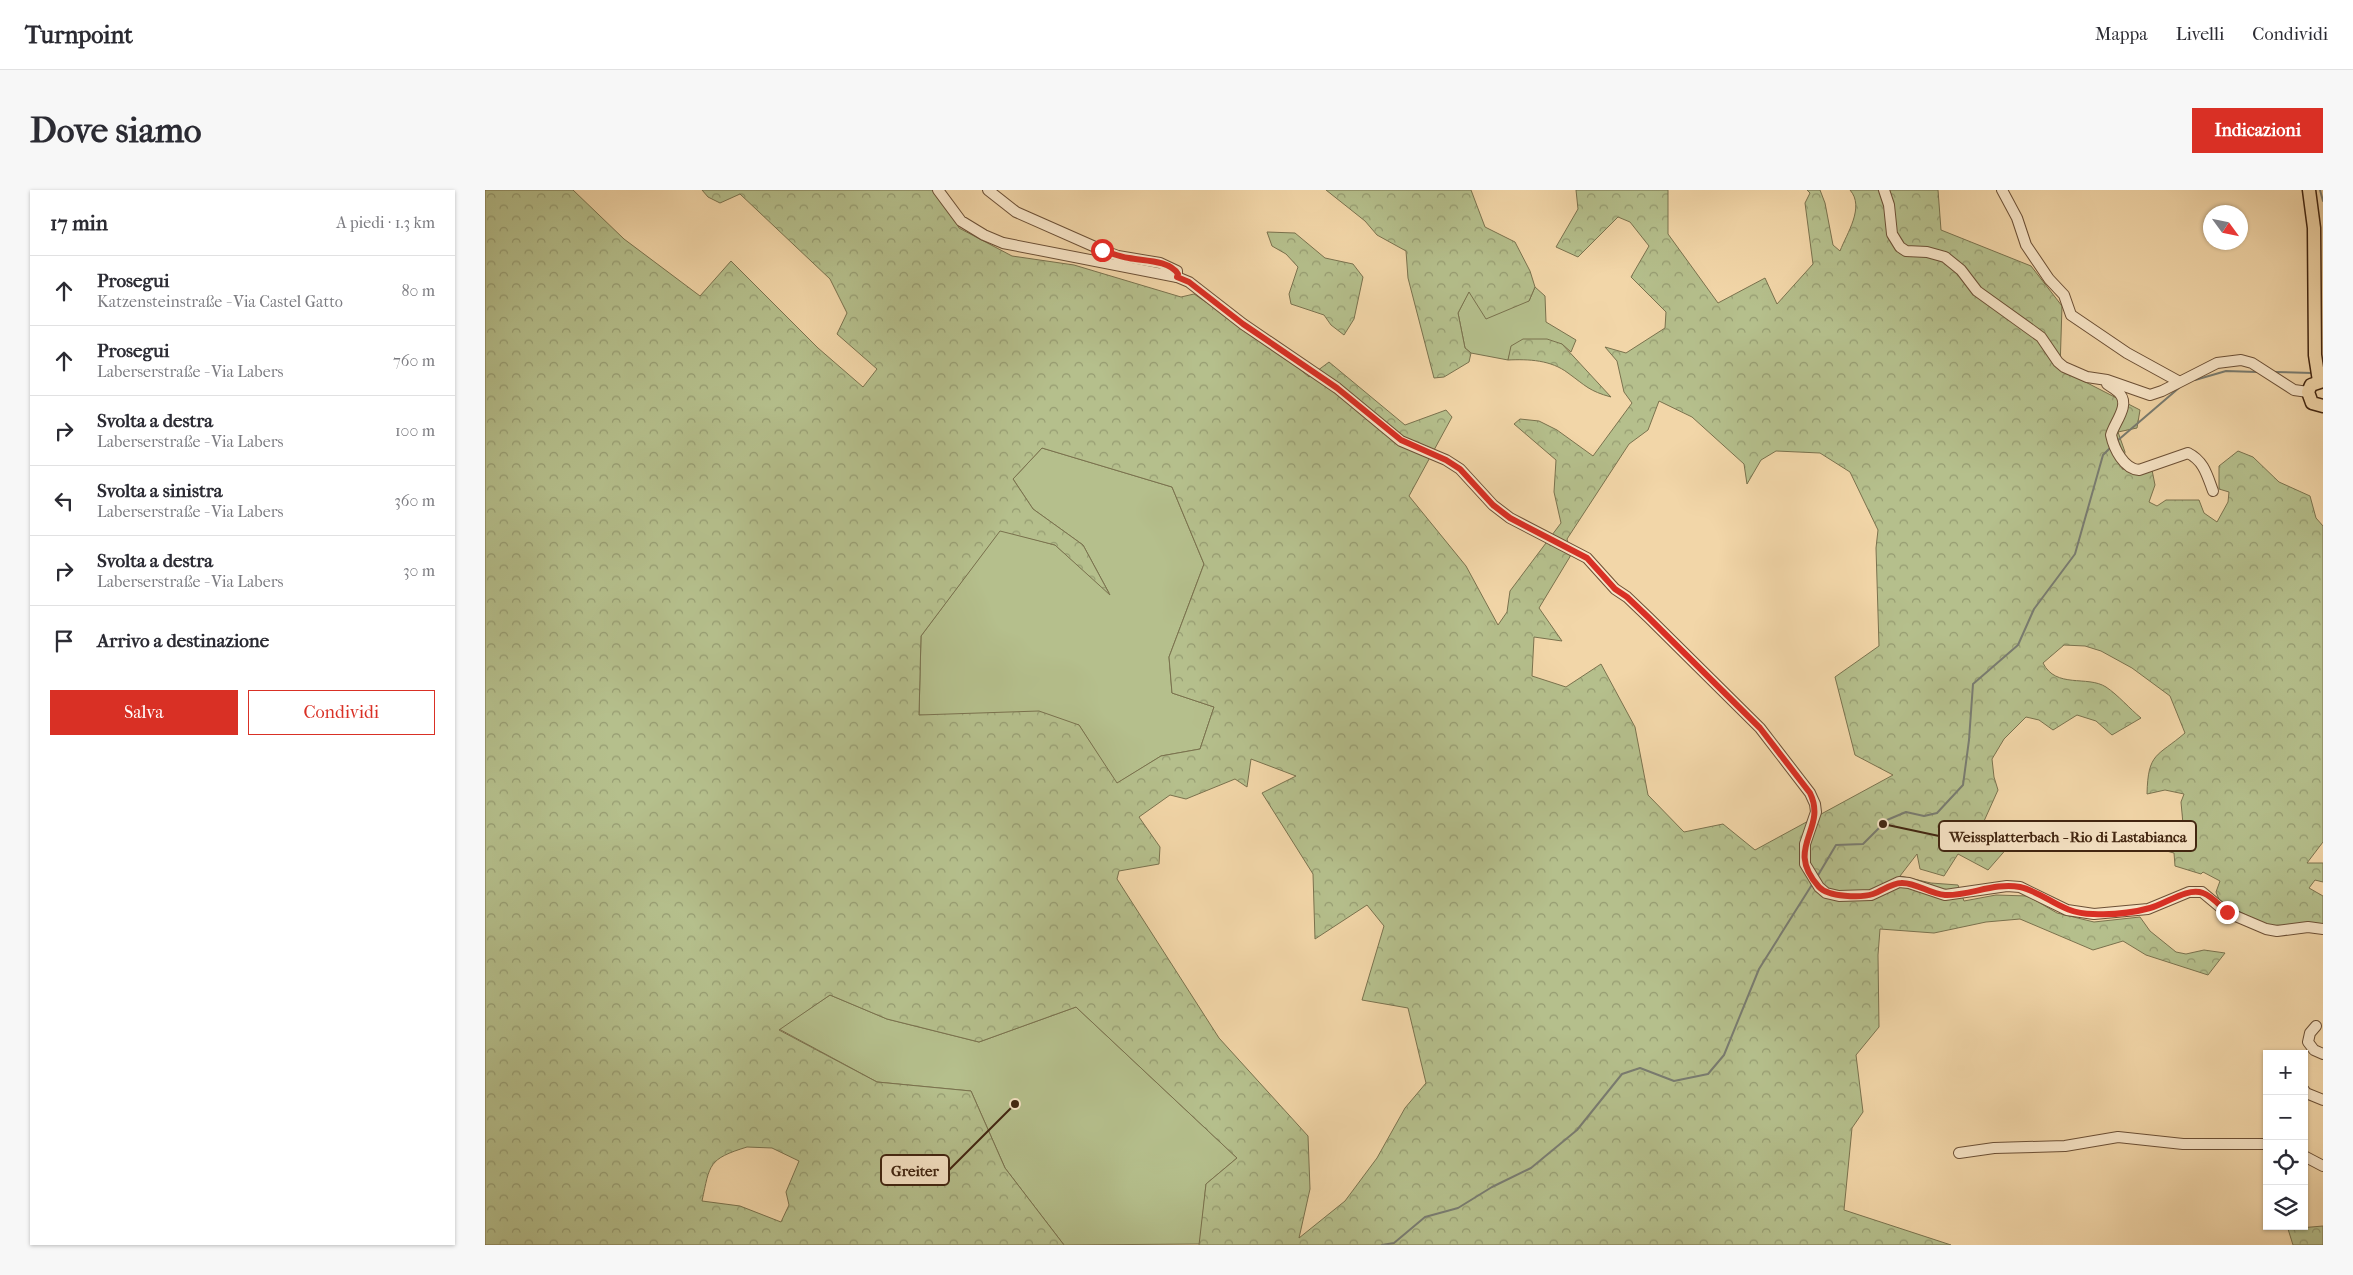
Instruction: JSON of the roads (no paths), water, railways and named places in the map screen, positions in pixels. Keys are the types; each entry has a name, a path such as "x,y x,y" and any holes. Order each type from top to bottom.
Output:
{"main road":[{"path":"2309,190 2315,228 2319,377 2311,384 2308,392 2312,403 2323,406"}],"street":[{"path":"938,190 961,221 984,235 1003,243 1177,277 1189,282 1243,324 1337,388 1401,440 1446,460 1460,469 1493,505 1510,518 1587,558 1615,589 1643,612 1760,728 1810,793 1815,804 1815,812 1803,852 1805,864 1819,886 1826,893 1839,896 1871,895 1899,882 1909,883 1945,895 2007,886 2020,887 2067,910 2094,914 2149,909 2189,892 2201,892 2227,912 2266,929 2277,931 2309,927 2323,929"},
{"path":"988,190 1016,212 1118,256 1167,266 1177,271 1177,277"},
{"path":"1883,190 1889,205 1892,234 1900,247 1906,251 1927,252 1945,257 1961,270 1977,291 1995,306 2035,331 2047,343 2058,362 2087,377 2107,380 2149,396 2162,392 2217,363 2233,360 2251,363 2294,390 2308,392"},
{"path":"2002,190 2017,218 2026,245 2049,279 2064,295 2071,315 2127,354 2178,382"},
{"path":"2107,380 2107,384 2119,392 2123,398 2121,416 2113,428 2113,443 2126,465 2132,469 2139,470 2188,453 2204,466 2213,491"},
{"path":"2317,1026 2310,1033 2308,1042 2314,1050 2323,1054"},
{"path":"2308,1092 2323,1100"},
{"path":"1959,1153 1994,1148 2065,1146 2118,1137 2183,1144 2263,1144"},
{"path":"2308,1158 2323,1166"}],"waterway":[{"path":"2320,190 2323,201"},
{"path":"2195,380 2226,371 2257,372"},
{"path":"2274,372 2312,373"},
{"path":"2117,441 2180,387"},
{"path":"1817,877 1836,845 1863,844 1887,820 1906,812 1924,816 1937,813 1963,785 1969,740 1973,684 2018,645 2034,609 2075,554 2103,455 2110,448"},
{"path":"1382,1245 1394,1243 1425,1217 1458,1208 1492,1187 1531,1168 1577,1130 1622,1074 1640,1068 1674,1081 1708,1074 1724,1055 1759,969 1813,883"}],"place":[{"name":"Weissplatterbach - Rio di Lastabianca","path":"1883,824"},
{"name":"Greiter","path":"1015,1104"}]}
